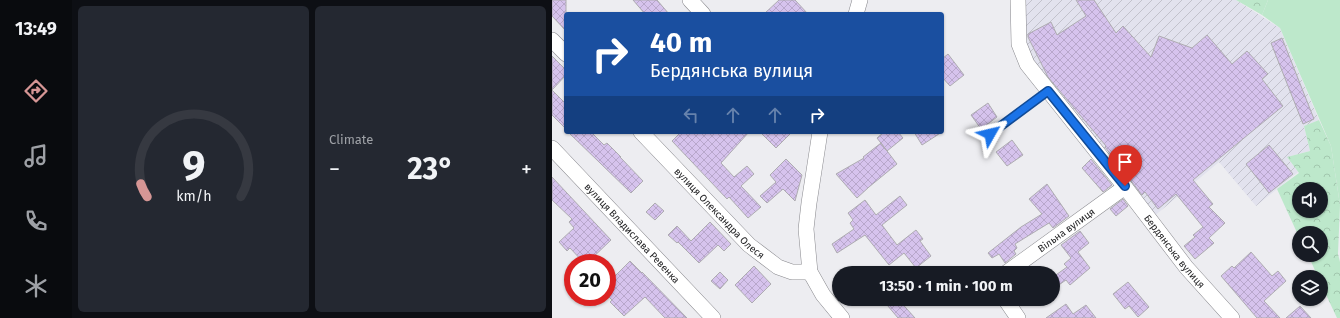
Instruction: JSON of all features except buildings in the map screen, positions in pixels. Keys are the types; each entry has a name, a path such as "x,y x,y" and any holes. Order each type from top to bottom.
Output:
{"street":[{"path":"690,0 701,12"},
{"path":"857,12 860,0"},
{"name":"Бердянська вулиця","path":"1018,0 1020,44 1027,64 1125,186 1186,267 1232,318"},
{"path":"552,40 564,52"},
{"name":"вулиця Олександра Олеся","path":"643,134 749,245 778,267 792,272 810,272"},
{"path":"818,134 808,203 806,229 810,272 823,295 842,318"},
{"name":"вулиця Владислава Ревенка","path":"552,148 713,318"},
{"name":"Вільна вулиця","path":"1016,266 1125,186"},
{"path":"1010,306 1018,318"}],"lane":[{"path":"990,134 1048,91"}],"shaded area":[{"path":"1023,0 1236,0 1280,28 1319,120 1304,126 1310,151 1287,157 1298,172 1256,206 1219,162 1153,217 1042,78 1024,45"}],"green space":[{"path":"1236,0 1268,0 1262,15"},
{"path":"1268,0 1340,0 1340,205 1331,146 1280,28 1262,15"},
{"path":"1319,120 1331,146 1340,205 1338,254 1340,262 1340,318 1337,318 1328,299 1328,270 1315,270 1311,262 1328,262 1328,226 1294,226 1277,189 1299,173 1287,157 1310,151 1304,126"}],"route":[{"path":"990,134 1048,91 1125,186"}]}
